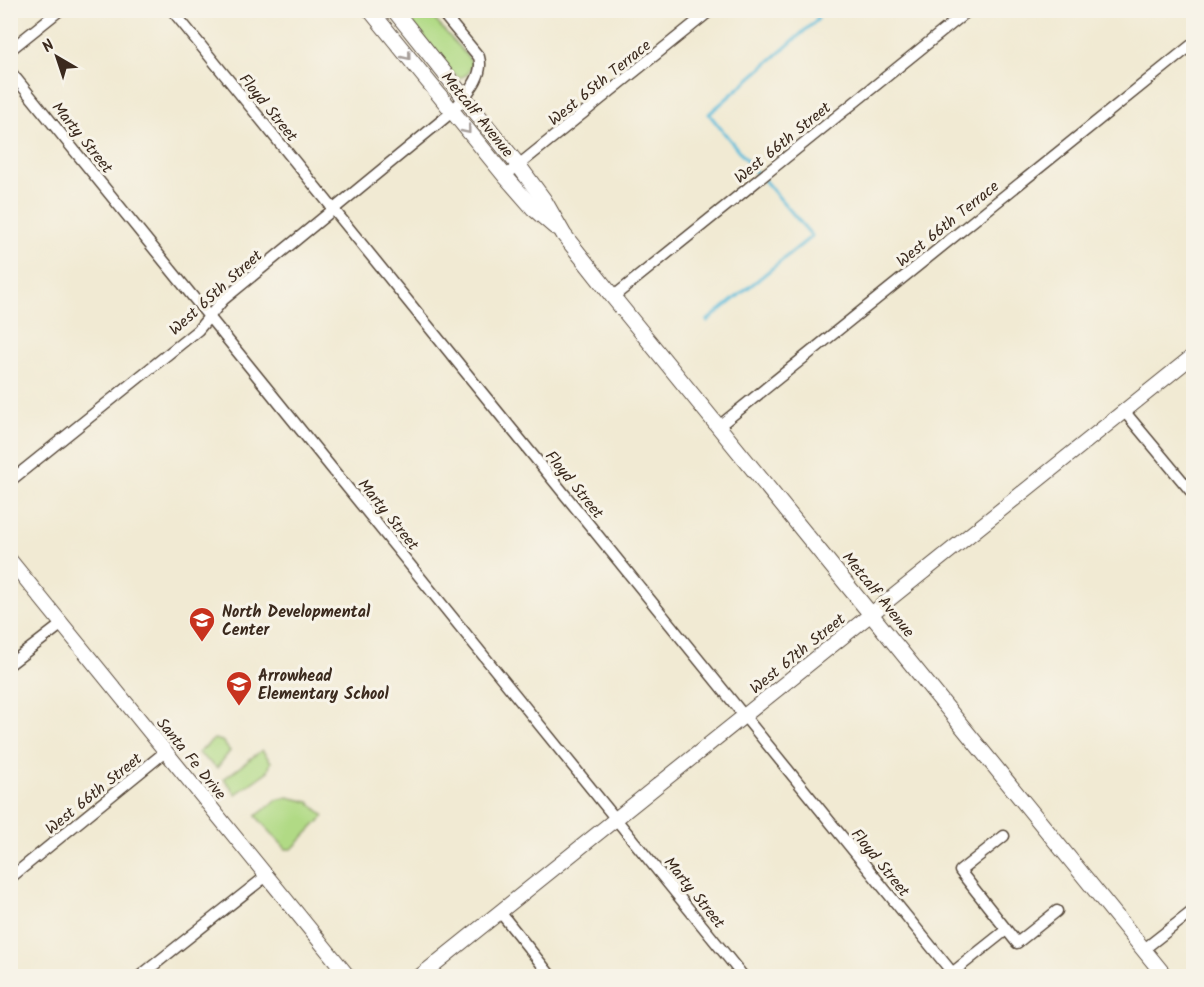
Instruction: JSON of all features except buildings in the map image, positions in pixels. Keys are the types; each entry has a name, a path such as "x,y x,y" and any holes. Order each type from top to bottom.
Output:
{"main road":[{"name":"Metcalf Avenue","path":"370,10 505,176 533,208 564,235"},
{"name":"Metcalf Avenue","path":"394,10 519,166 544,200 564,235 613,297 1165,976"}],"street":[{"path":"10,50 60,10"},
{"name":"Floyd Street","path":"171,10 953,975"},
{"name":"West 65th Street","path":"10,482 198,330 224,300 452,112 474,83 481,63 479,57 440,10"},
{"name":"West 65th Terrace","path":"505,176 711,10"},
{"name":"West 66th Street","path":"613,297 969,10"},
{"name":"West 66th Terrace","path":"718,426 1194,43"},
{"name":"Marty Street","path":"10,71 743,976"},
{"name":"West 67th Street","path":"420,976 1194,355"},
{"path":"1124,411 1194,495"},
{"name":"Santa Fe Drive","path":"10,560 348,976"},
{"path":"10,664 62,624"},
{"name":"West 66th Street","path":"10,878 165,752"},
{"path":"1004,836 960,871 1017,943 1057,911"},
{"path":"140,976 265,876"},
{"path":"1143,950 1194,910"},
{"path":"500,912 551,976"},
{"path":"953,975 1006,930"}],"green space":[{"path":"401,11 427,11 469,58 472,64 468,74 460,78 454,74"},
{"path":"214,739 222,741 230,751 217,768 198,753"},
{"path":"262,750 271,762 268,771 236,794 224,779"},
{"path":"288,797 309,802 324,816 292,849 286,849 256,816 277,800"}],"waterway":[{"path":"759,176 709,114 818,19 814,10"},
{"path":"707,321 812,236 764,180"}],"place":[{"name":"North Developmental Center","path":"202,643"},
{"name":"Arrowhead Elementary School","path":"239,707"}]}
